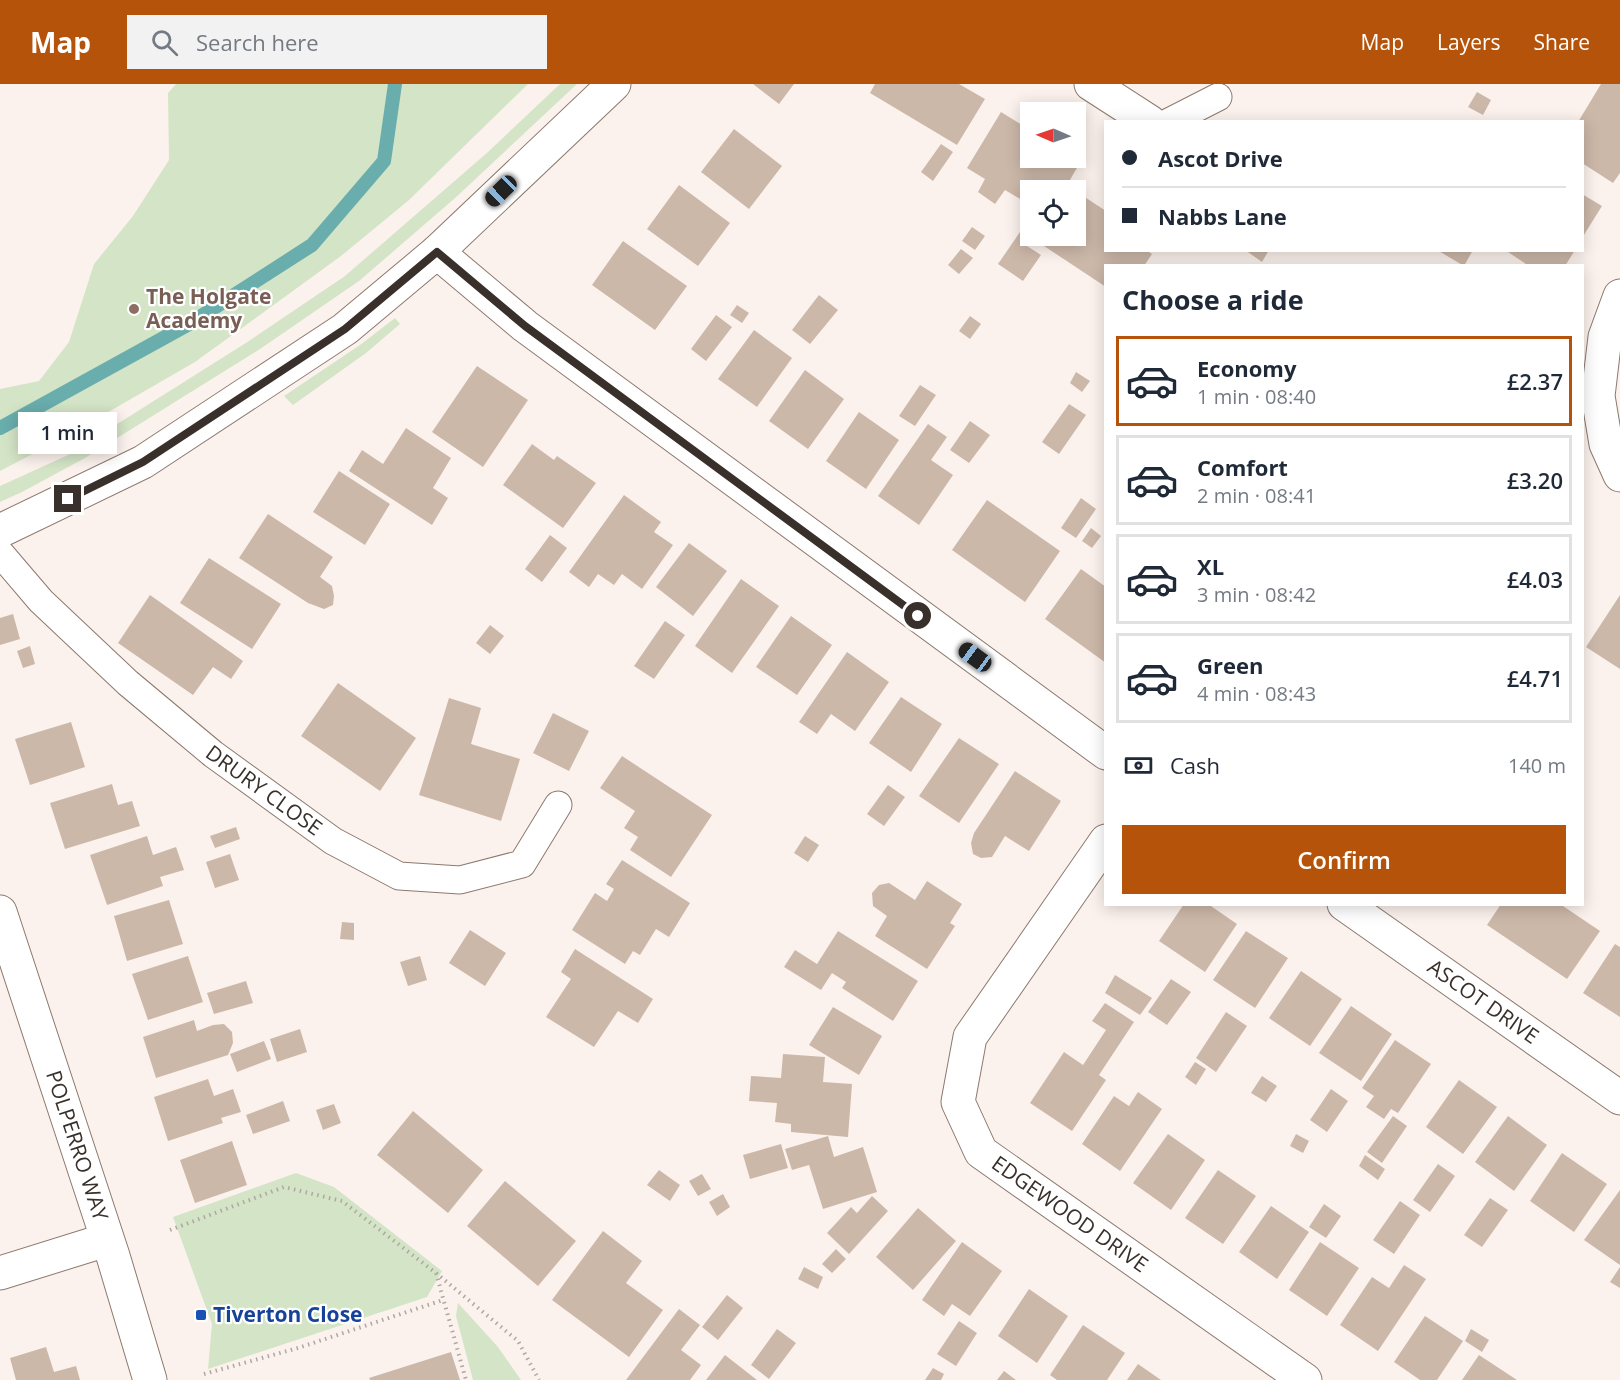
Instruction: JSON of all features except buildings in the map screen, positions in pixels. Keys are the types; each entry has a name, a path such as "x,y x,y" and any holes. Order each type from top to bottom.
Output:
{"street":[{"path":"0,531 143,462 345,329 437,252 614,84"},
{"path":"1091,84 1147,120"},
{"path":"437,252 525,326 1104,752"},
{"path":"1620,296 1605,337 1598,396 1606,444 1620,475"},
{"name":"EDGEWOOD DRIVE","path":"1104,844 970,1037 958,1102 981,1152 1305,1380"},
{"name":"ASCOT DRIVE","path":"1347,906 1620,1098"},
{"name":"POLPERRO WAY","path":"0,912 113,1256 150,1380"},
{"path":"0,1273 106,1240"}],"lane":[{"path":"1173,120 1218,96"},
{"name":"DRURY CLOSE","path":"0,553 50,609 128,683 213,754 333,842 399,876 459,880 522,864 558,805"}],"path":[{"path":"170,1230 284,1187 342,1201 435,1272 519,1341 539,1380"},
{"path":"435,1272 466,1380"},
{"path":"204,1374 298,1348 443,1300"}],"green space":[{"name":"The Holgate Academy","path":"176,84 528,84 409,200 341,256 195,362 65,437 0,471 0,389 39,381 69,342 94,264 133,216 169,160 168,93"},
{"path":"560,84 577,84 454,199 359,281 260,349 85,458 0,502 0,486 68,455 249,341 345,276 488,152"},
{"path":"395,318 400,324 366,353 293,405 284,396 360,345"},
{"path":"296,1173 334,1187 442,1271 427,1297 208,1369 212,1324 173,1217"},
{"path":"458,1303 498,1347 521,1380 473,1380 456,1316"}],"waterway":[{"path":"0,428 189,324 312,245 384,161 395,84"}],"place":[{"name":"The Holgate Academy","path":"134,309"},
{"name":"Tiverton Close","path":"201,1315"}],"route":[{"path":"68,499 143,462 345,329 437,252 525,326 918,616"}]}
